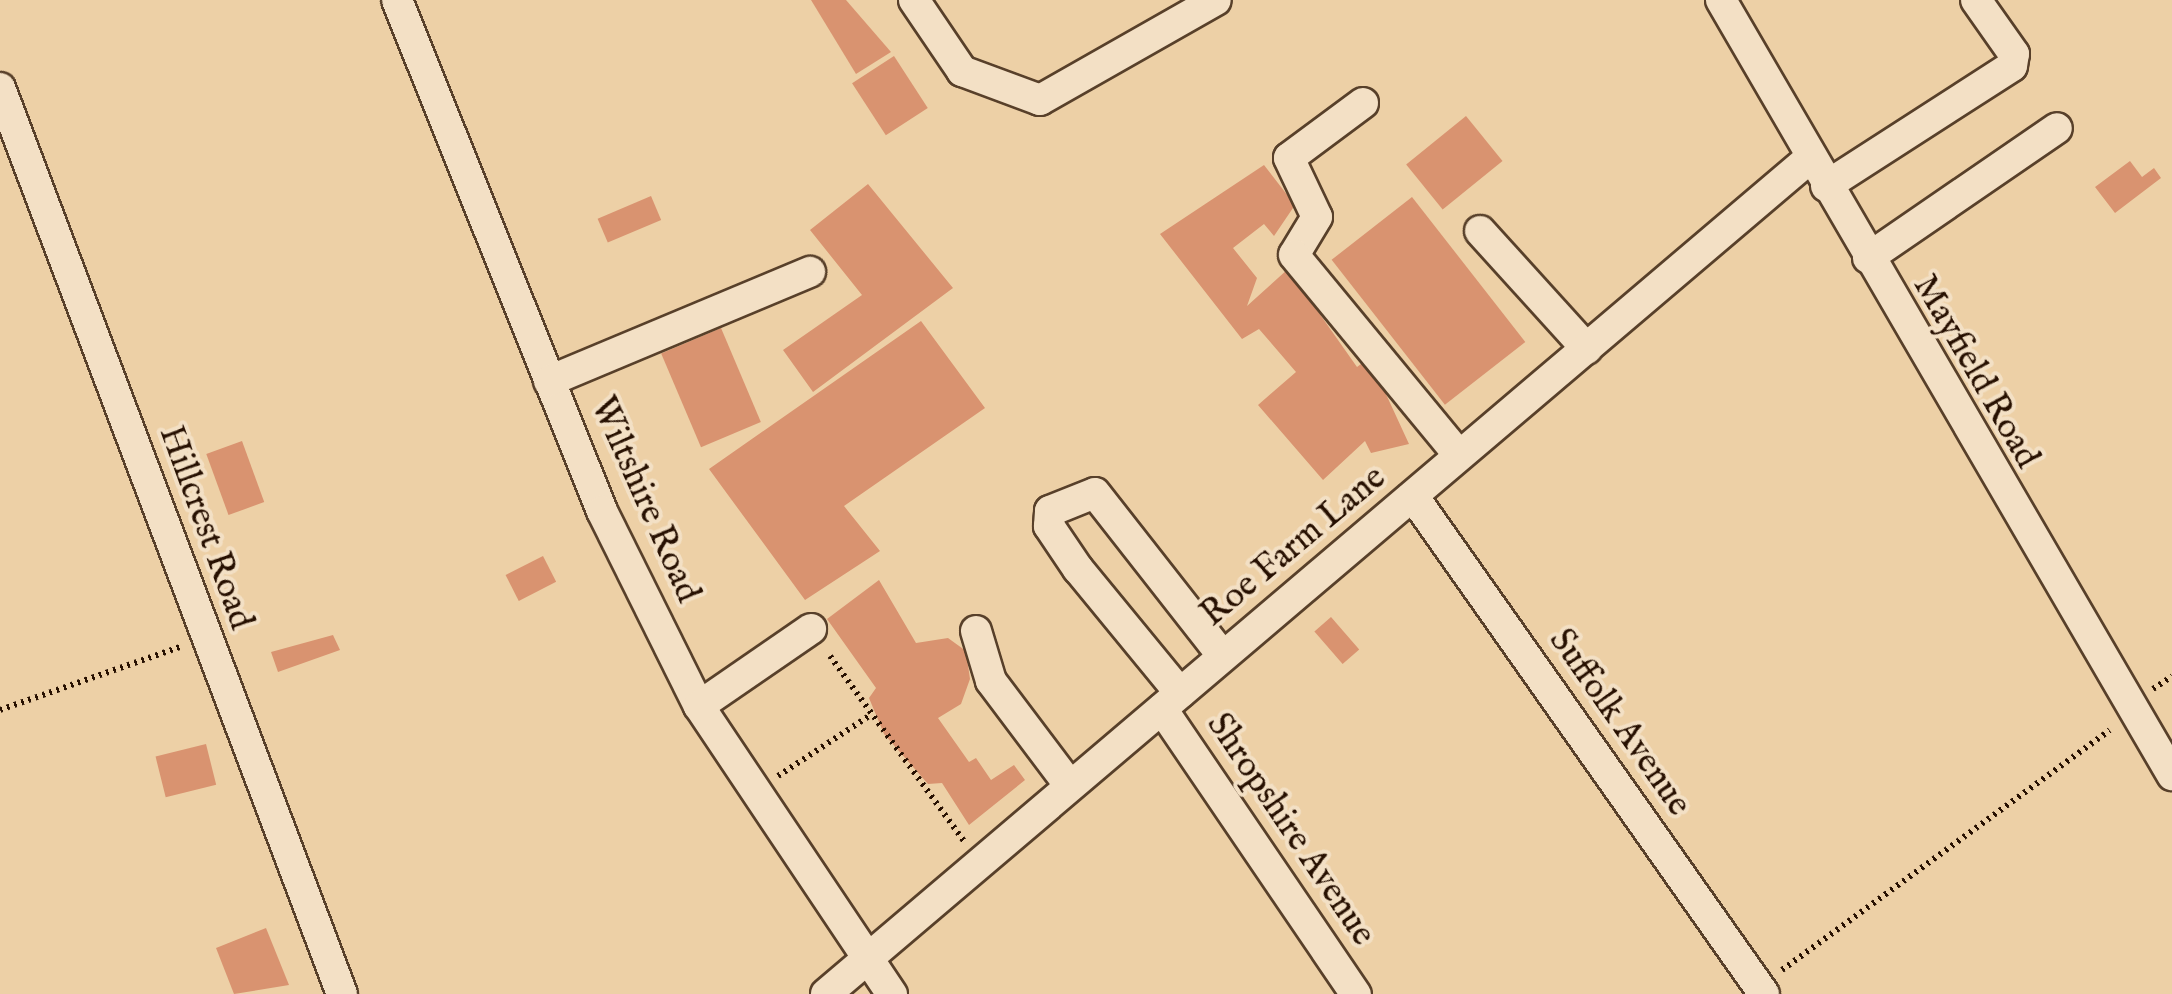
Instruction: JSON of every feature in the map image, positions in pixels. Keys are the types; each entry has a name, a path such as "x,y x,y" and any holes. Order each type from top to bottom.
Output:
{"street":[{"name":"Wiltshire Road","path":"397,0 550,382 699,706 753,794 892,994"},
{"path":"914,0 962,72 1040,100 1216,0"},
{"name":"Mayfield Road","path":"1721,0 2132,714 2172,776"},
{"path":"1826,186 2012,66 2014,54 1976,0"},
{"name":"Hillcrest Road","path":"0,88 342,994"},
{"path":"1364,103 1288,158 1317,217 1294,256 1459,455"},
{"path":"1868,258 2056,128"},
{"name":"Roe Farm Lane","path":"826,994 1810,158"},
{"path":"1480,231 1586,349"},
{"path":"550,382 810,272"},
{"name":"Shropshire Avenue","path":"1224,656 1094,493 1050,511 1049,526 1171,701 1356,994"},
{"name":"Suffolk Avenue","path":"1412,496 1762,991"},
{"path":"699,706 811,630"},
{"path":"976,630 991,681 1070,786"}],"path":[{"path":"0,710 206,638"},
{"path":"830,656 869,716 983,860"},
{"path":"1762,991 2132,714"},
{"path":"753,794 869,716"}],"building":[{"path":"811,0 846,0 891,52 856,74"},
{"path":"894,56 928,108 886,135 852,83"},
{"path":"1466,116 1503,161 1443,210 1406,164"},
{"path":"2130,161 2142,177 2154,168 2161,178 2115,213 2095,187"},
{"path":"1264,165 1295,205 1274,236 1264,224 1233,248 1257,278 1247,306 1288,269 1357,367 1365,361 1379,379 1409,444 1371,453 1365,441 1323,480 1258,405 1296,372 1259,329 1242,339 1160,234"},
{"path":"868,184 953,288 813,392 783,350 862,295 810,230"},
{"path":"651,196 661,220 608,243 598,219"},
{"path":"1412,197 1525,342 1445,405 1332,260"},
{"path":"921,321 985,408 844,506 880,551 805,600 709,469"},
{"path":"721,328 761,422 701,447 661,353"},
{"path":"242,441 264,502 229,515 206,454"},
{"path":"543,556 556,582 519,601 506,575"},
{"path":"879,580 916,643 948,638 966,651 970,679 961,704 938,718 969,762 976,758 991,780 1014,765 1025,780 969,825 942,783 928,784 884,734 869,698 876,688 827,619"},
{"path":"1331,617 1359,649 1343,664 1314,631"},
{"path":"333,635 340,650 278,672 271,652"},
{"path":"206,744 216,785 166,797 156,757"},
{"path":"266,928 289,985 234,994 216,948"}]}
